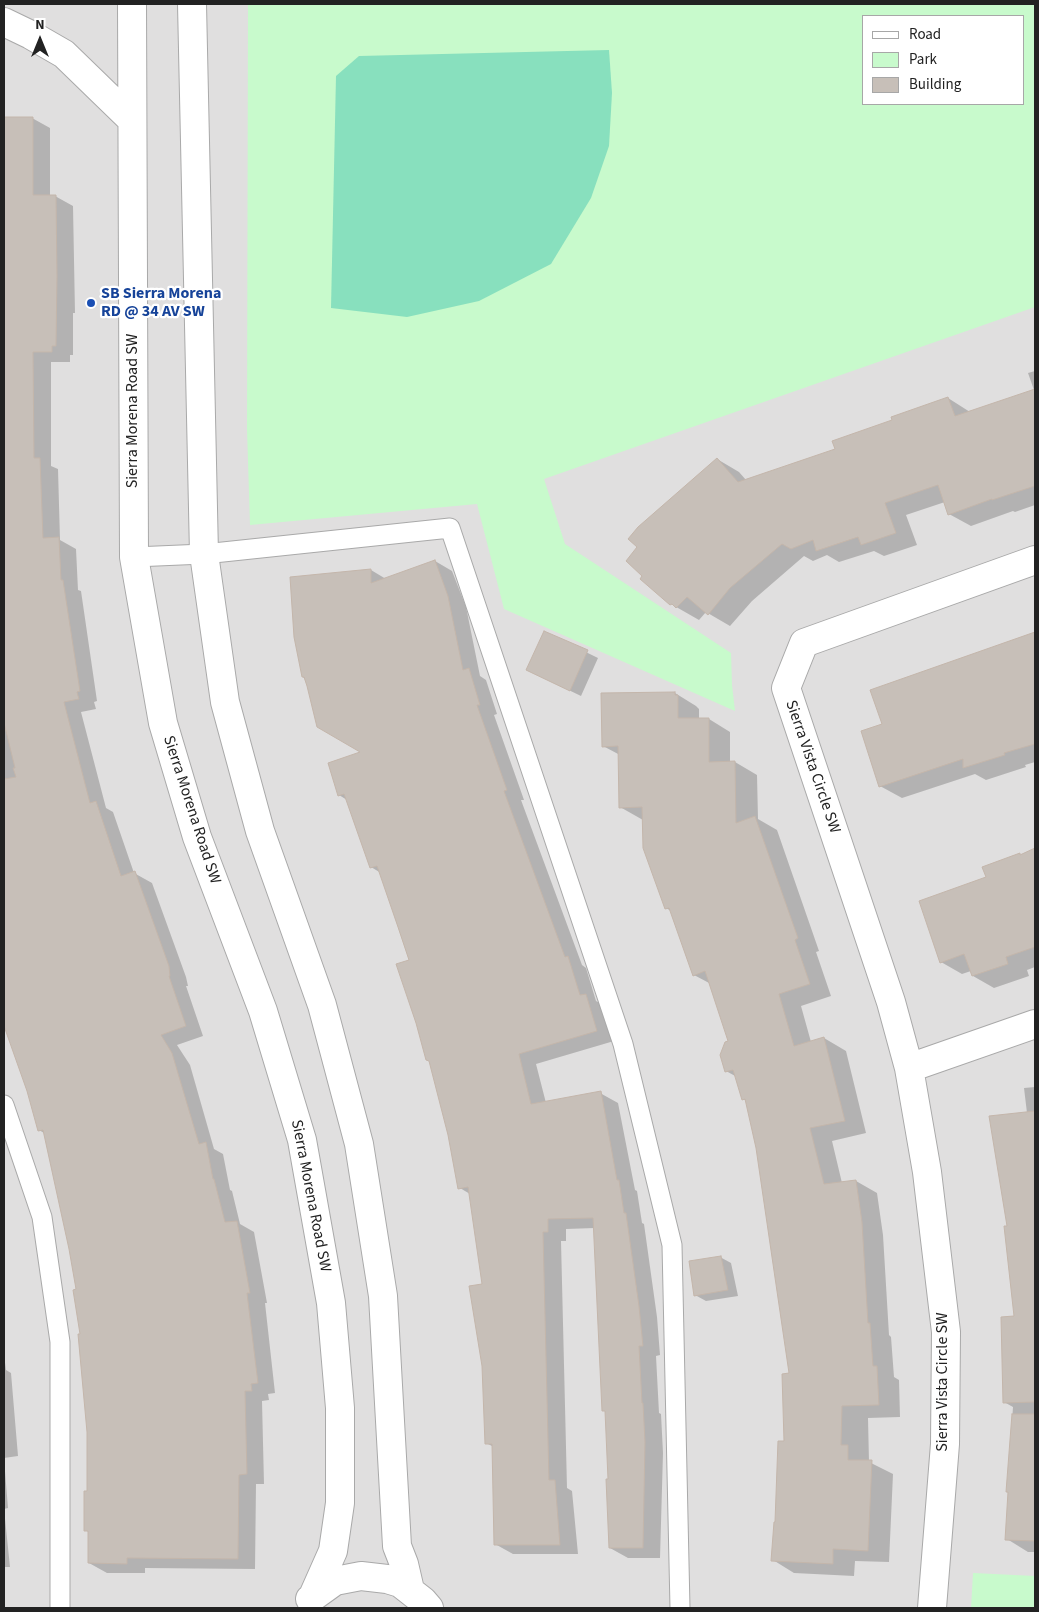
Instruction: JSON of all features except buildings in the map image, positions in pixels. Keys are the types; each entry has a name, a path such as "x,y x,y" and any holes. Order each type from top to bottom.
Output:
{"street":[{"name":"Sierra Morena Road SW","path":"132,4 134,557 162,723 197,838 263,1011 302,1140 330,1294 340,1408 340,1503 333,1551 307,1602"},
{"path":"192,4 204,554 226,702 260,831 322,1005 359,1144 382,1296 397,1546 419,1599"},
{"path":"4,22 64,54 132,120"},
{"name":"Sierra Vista Circle SW","path":"932,1608 945,1444 946,1332 927,1172 909,1068 891,1002 786,688 804,643 1035,560"},
{"path":"909,1068 1035,1024"},
{"path":"307,1602 335,1581 360,1576 387,1579 400,1583 419,1599"}],"lane":[{"path":"134,557 204,554 450,528 623,1044 672,1245 680,1608"},
{"path":"4,1105 42,1217 60,1342 60,1608"}],"shaded area":[{"path":"4,4 1035,4 1035,1608 4,1608"}],"green space":[{"path":"248,4 1035,4 1035,307 544,479 565,544 731,653 735,711 504,609 477,504 250,525 247,429"},
{"path":"609,50 612,93 609,146 591,198 551,264 479,301 407,317 331,308 336,76 359,56"},
{"path":"973,1573 1035,1576 1035,1608 971,1608"}],"place":[{"name":"SB Sierra Morena RD @ 34 AV SW","path":"91,303"}]}
